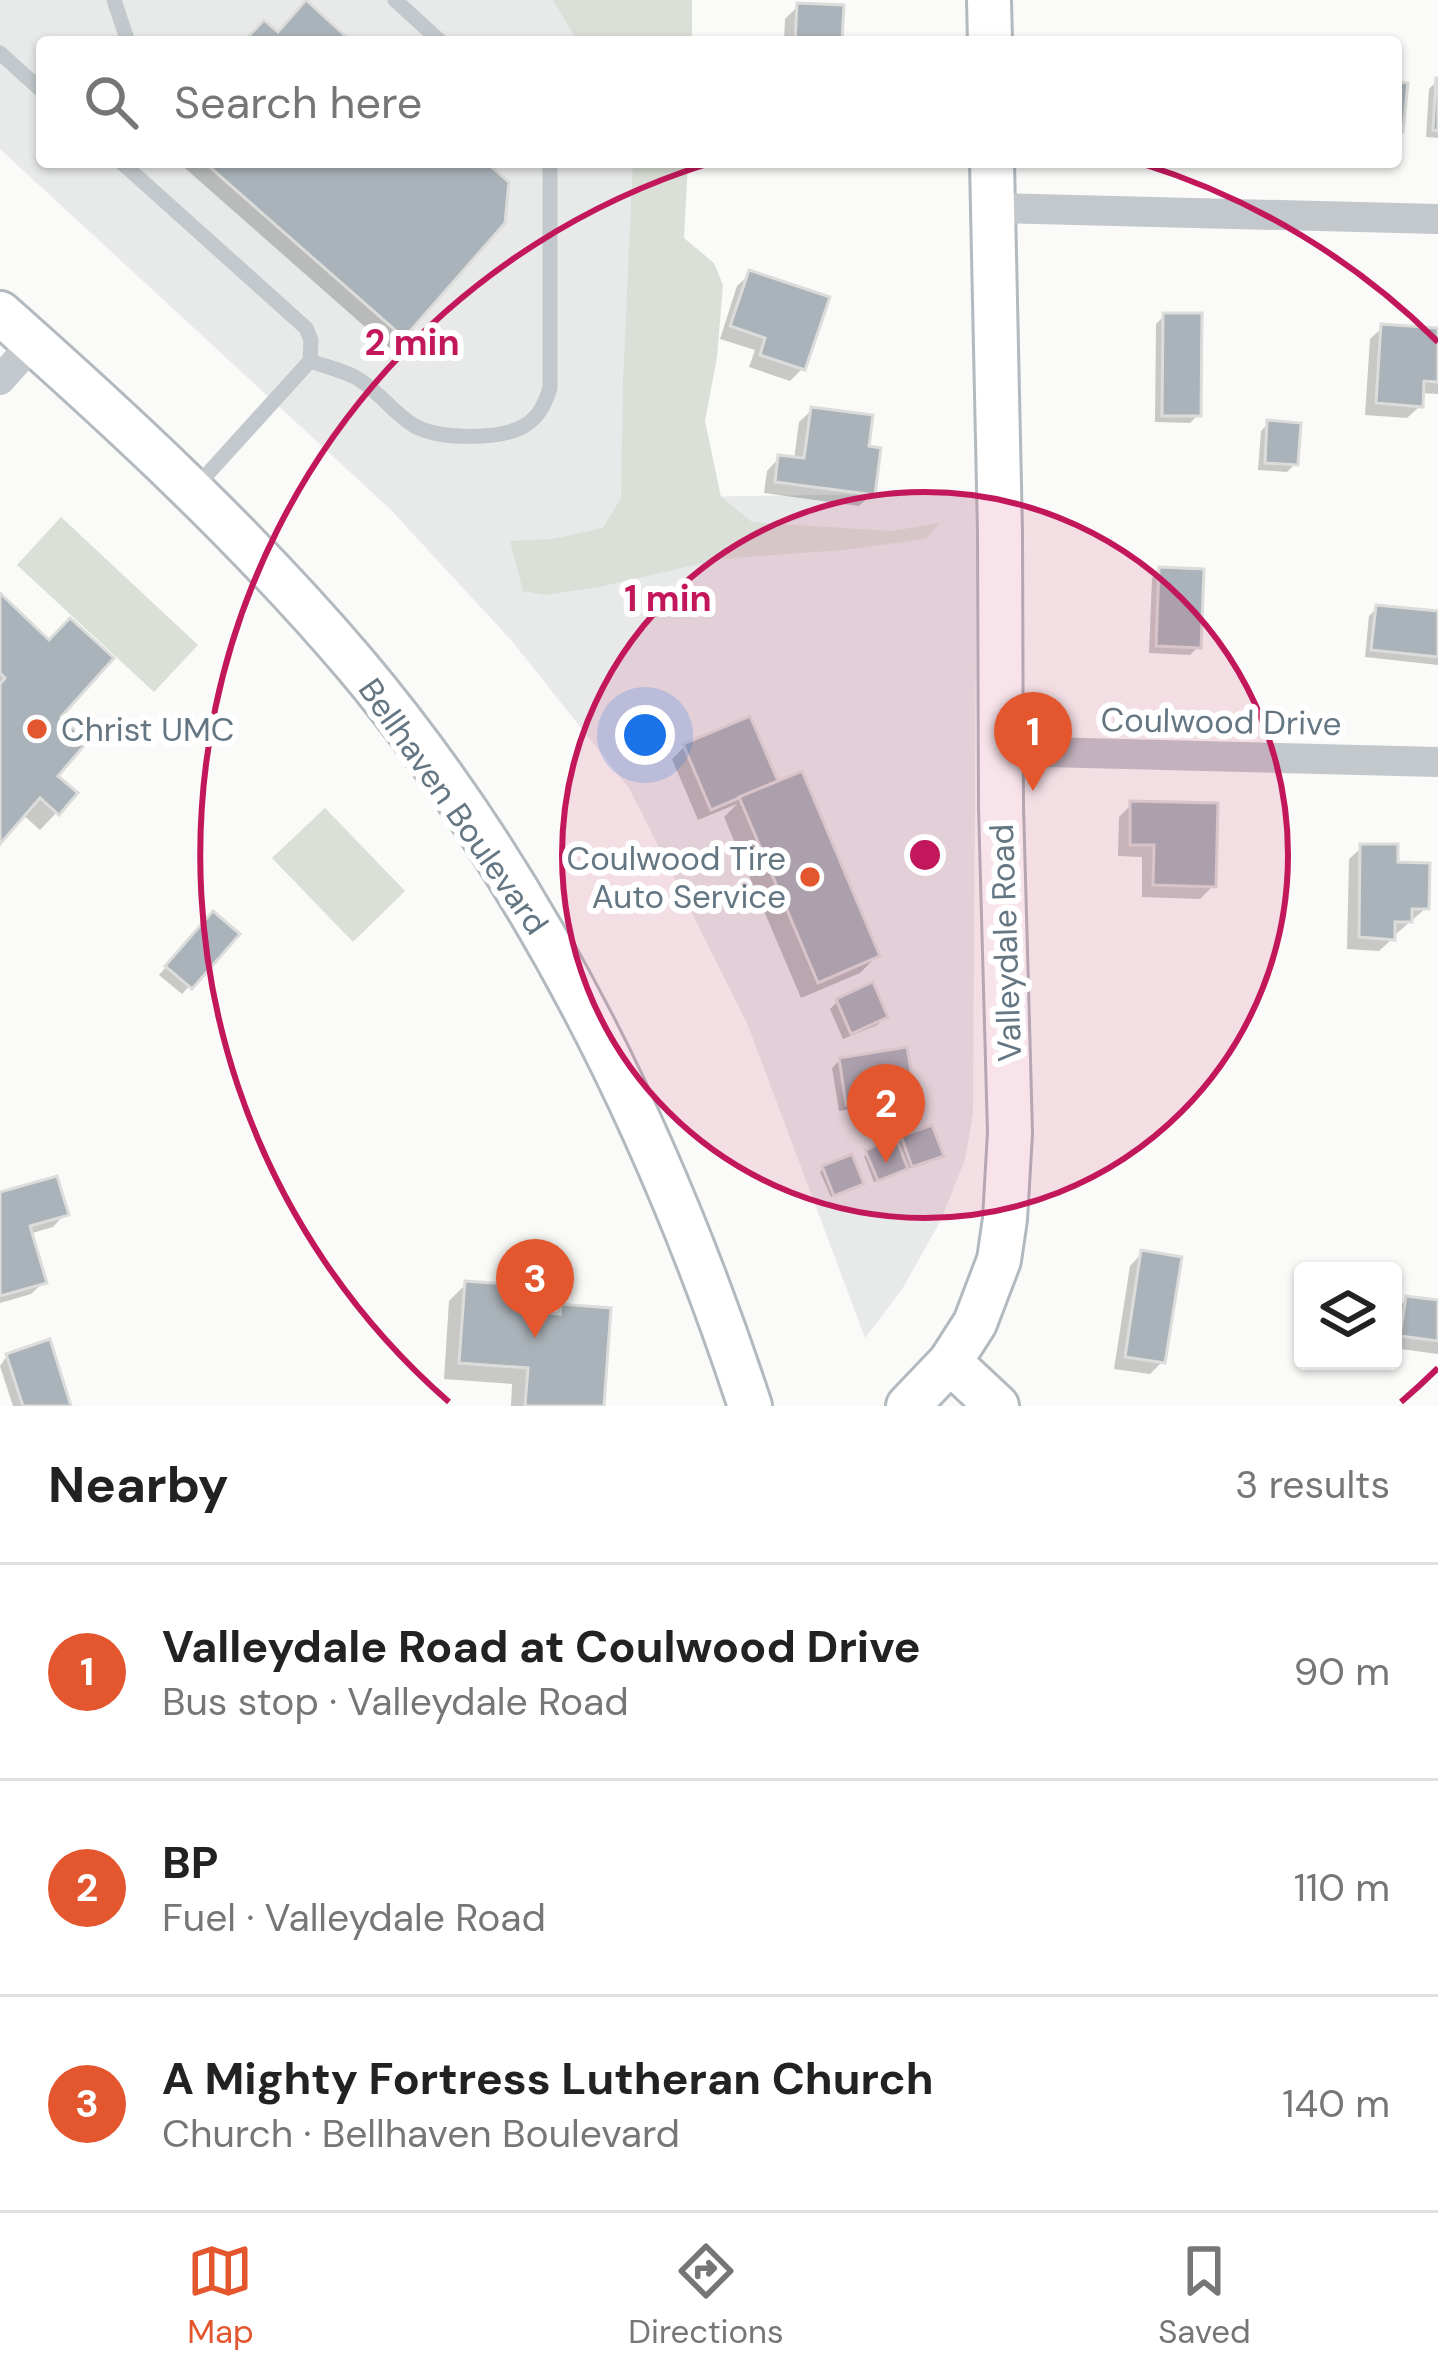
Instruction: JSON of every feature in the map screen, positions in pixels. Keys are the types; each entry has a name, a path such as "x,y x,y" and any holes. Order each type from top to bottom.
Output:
{"street":[{"path":"989,0 990,36"},
{"name":"Valleydale Road","path":"908,1406 950,1362 985,1304 1005,1219 1010,1133 992,168"},
{"path":"993,208 1438,218"},
{"name":"Bellhaven Boulevard","path":"0,313 191,492 310,614 358,668 494,853 562,962 614,1063 693,1247 750,1406"},
{"path":"0,380 34,343"},
{"name":"Coulwood Drive","path":"1002,751 1438,762"},
{"path":"950,1362 997,1406"}],"lane":[{"path":"115,0 126,36"},
{"path":"395,0 434,36"},
{"path":"0,53 36,86"},
{"path":"128,168 306,328 311,340 310,362 191,492"},
{"path":"310,362 354,376 414,426 431,433 510,432 536,417 550,388 550,168"}],"shaded area":[{"path":"0,0 647,0 649,36 36,36 36,168 655,168 671,497 977,493 973,1114 965,1160 940,1222 901,1291 865,1338 747,1023 629,788 511,640 390,509 0,149"},
{"path":"553,0 692,0 692,36 574,36"},
{"path":"633,168 688,168 684,238 714,263 723,285 705,421 721,497 752,522 892,531 940,523 926,539 721,559 545,595 523,591 510,541 552,539 603,528 621,498"},
{"path":"61,517 198,645 154,692 17,565"},
{"path":"325,808 405,891 353,942 272,858"}],"building":[{"path":"306,0 345,36 249,36 264,20 278,32"},
{"path":"797,3 844,5 842,36 795,36"},
{"path":"1438,78 1438,131 1433,130"},
{"path":"1402,82 1408,83 1402,132"},
{"path":"211,168 493,168 509,182 505,223 404,338"},
{"path":"749,270 830,297 805,370 760,355 765,338 730,326"},
{"path":"1163,313 1202,313 1201,416 1162,416"},
{"path":"1381,324 1438,328 1438,382 1424,381 1423,407 1376,403"},
{"path":"811,407 873,415 869,446 881,448 875,495 775,482 778,455 804,458"},
{"path":"1267,420 1301,423 1298,465 1265,463"},
{"path":"1159,567 1204,569 1201,648 1156,646"},
{"name":"Christ UMC","path":"0,593 49,640 70,618 114,658 61,717 88,741 58,776 78,793 59,815 40,798 0,844 0,684 5,678 0,673"},
{"path":"1376,605 1438,611 1438,657 1371,650"},
{"path":"750,716 778,781 711,810 683,744"},
{"name":"Coulwood Tire Auto Service","path":"802,771 880,956 818,983 739,797"},
{"path":"1130,801 1218,803 1216,887 1153,885 1154,845 1130,845"},
{"path":"1360,844 1398,844 1398,862 1430,863 1429,909 1412,909 1412,922 1395,922 1395,940 1359,937"},
{"path":"213,911 240,934 192,989 165,966"},
{"path":"873,982 888,1017 851,1034 836,999"},
{"path":"907,1047 915,1094 846,1105 839,1058"},
{"path":"932,1125 944,1156 912,1167 901,1136"},
{"path":"896,1138 908,1169 878,1181 865,1150"},
{"path":"852,1154 864,1184 834,1196 822,1166"},
{"path":"57,1176 69,1215 30,1226 47,1283 0,1296 0,1192"},
{"path":"1141,1250 1182,1257 1165,1363 1125,1357"},
{"path":"465,1281 532,1286 530,1311 560,1314 561,1304 611,1308 604,1406 525,1406 528,1368 459,1363"},
{"path":"1406,1296 1438,1300 1438,1341 1402,1336"},
{"path":"50,1339 71,1406 23,1406 6,1354"}],"place":[{"name":"Christ UMC","path":"37,729"},
{"name":"Valleydale Road at Coulwood Drive","path":"1033,791"},
{"name":"Coulwood Tire Auto Service","path":"810,877"},
{"name":"BP","path":"886,1163"},
{"name":"A Mighty Fortress Lutheran Church","path":"535,1338"}]}
